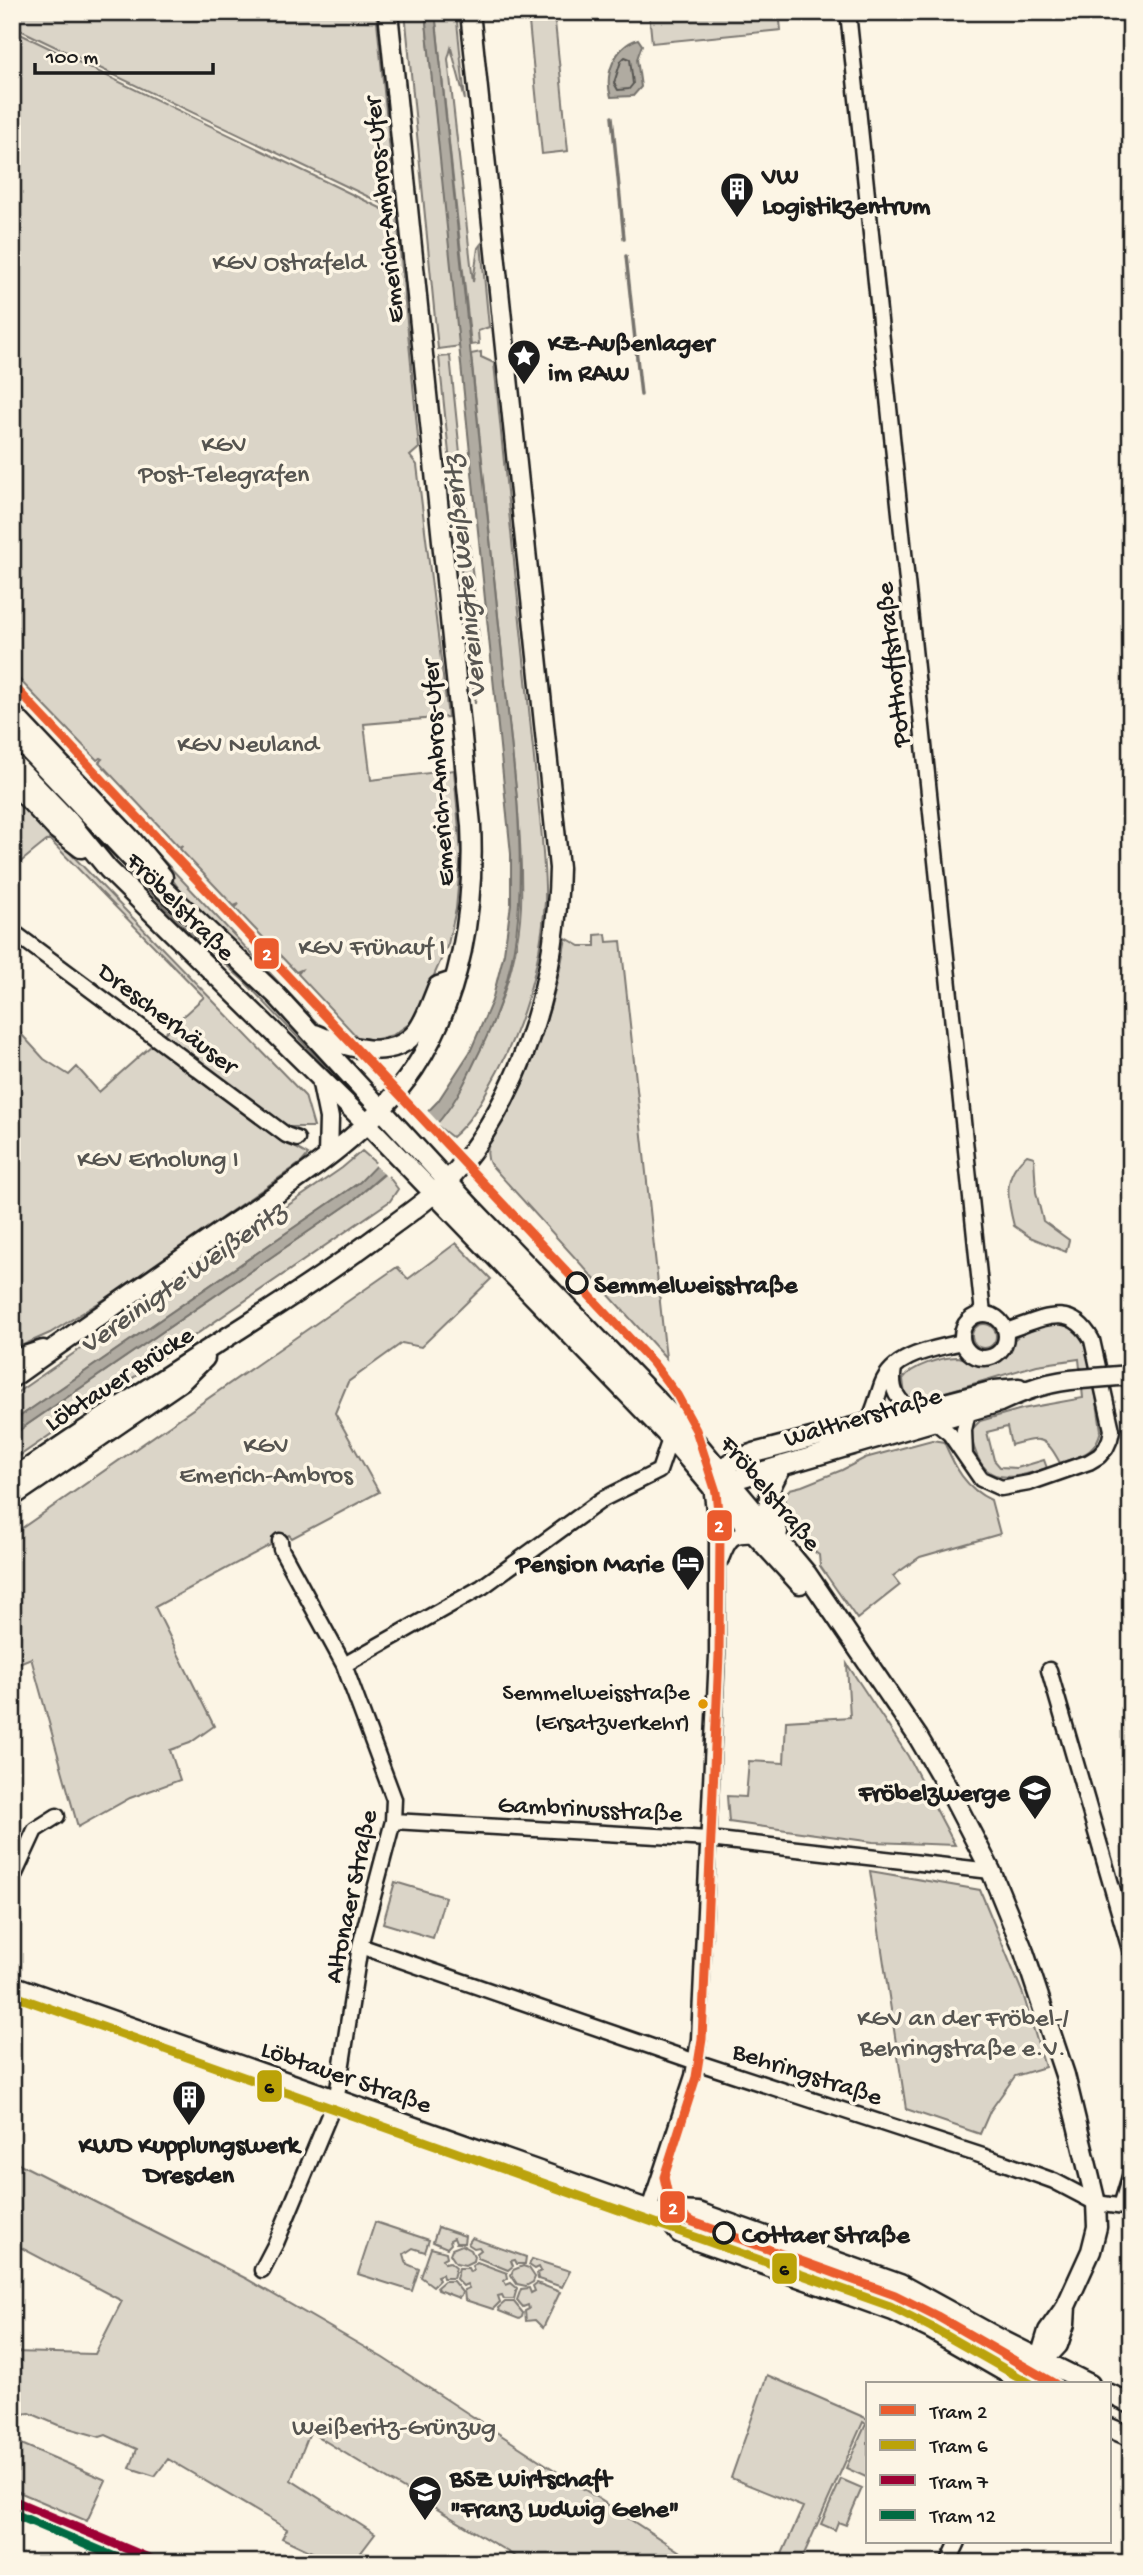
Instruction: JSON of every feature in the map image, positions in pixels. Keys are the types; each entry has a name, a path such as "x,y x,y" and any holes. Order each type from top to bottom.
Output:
{"main road":[{"name":"Emerich-Ambros-Ufer","path":"56,1346 371,1128 386,1114 428,1045 442,1015 453,981 470,902 473,868 471,825 388,12"},
{"path":"12,1497 183,1380 219,1342 326,1275 433,1195 447,1181 492,1121 526,1053 551,958 559,897 559,868 470,12"},
{"path":"12,713 160,872 173,899"},
{"name":"Fröbelstraße","path":"12,733 135,862 244,964 310,1031 447,1181 687,1431 807,1574 918,1737 991,1871 1040,1994 1079,2127 1096,2203 1097,2227 1091,2250 1066,2305 1065,2324 1058,2346 1043,2361 1030,2382"},
{"name":"Fröbelstraße","path":"12,762 68,820 108,869 371,1128 670,1439 842,1626"},
{"path":"12,782 57,828 108,869"},
{"path":"310,1031 344,1046 356,1048 380,1049 395,1045 417,1031 438,986 453,981"},
{"path":"321,1079 329,1118 328,1156"},
{"name":"Löbtauer Brücke","path":"12,1479 113,1409 219,1342"},
{"path":"12,1360 56,1346"},
{"path":"12,1378 56,1346"},
{"name":"Waltherstraße","path":"724,1475 783,1465 968,1412 1000,1402 1029,1388 1055,1381 1131,1375"},
{"name":"Waltherstraße","path":"711,1486 735,1460 754,1453 995,1390 1029,1388"},
{"path":"783,1465 768,1494 771,1515 785,1548"},
{"name":"Löbtauer Straße","path":"12,1985 656,2212 698,2212 900,2284 1086,2382"},
{"name":"Löbtauer Straße","path":"656,2212 688,2237 892,2311 1025,2382"},
{"path":"1112,2395 1131,2404"},
{"path":"1112,2429 1131,2437"}],"street":[{"name":"Potthoffstraße","path":"848,12 982,1314"},
{"name":"Drescherhäuser","path":"12,931 194,1068 286,1135 297,1139"},
{"path":"982,1314 998,1318 1006,1331 1004,1346 993,1357 985,1359 971,1354 962,1342 962,1334 968,1320 982,1314"},
{"path":"934,1421 950,1434 981,1479 1001,1488 1089,1462 1099,1456 1111,1439 1109,1416 1092,1340 1080,1322 1060,1315 1006,1331"},
{"path":"867,1425 874,1413 883,1380 900,1362 962,1342"},
{"path":"894,1368 892,1379 897,1399 916,1412"},
{"path":"965,1456 964,1430 968,1412"},
{"path":"344,1665 482,1587 603,1499 659,1471 670,1439"},
{"path":"656,2212 696,2062 717,1655 717,1533 711,1486"},
{"path":"718,1567 728,1541 734,1536 756,1535"},
{"name":"Altonaer Straße","path":"262,2270 336,2098 360,1946 393,1821 394,1798 344,1665 281,1549 280,1541"},
{"path":"1049,1670 1131,1952"},
{"path":"12,1880 35,1830 57,1816"},
{"name":"Gambrinusstraße","path":"393,1821 709,1839 991,1871"},
{"name":"Behringstraße","path":"360,1946 696,2062 855,2112 1042,2176 1071,2188 1096,2203 1126,2207 1131,2173"},
{"path":"12,2504 152,2563"},
{"path":"948,2563 957,2544"}],"green space":[{"path":"12,12 376,12 396,210 12,26"},
{"path":"405,12 425,12 461,346 438,349"},
{"path":"435,12 456,12 465,100 451,48 448,59 473,282 478,248 481,244 489,327 478,331 479,344 471,345"},
{"path":"528,12 554,12 568,151 542,154"},
{"path":"649,12 779,12 781,30 652,43"},
{"path":"12,30 397,216 419,448 410,456 417,465 448,717 364,724 371,780 454,770 461,854 456,909 448,944 420,1007 409,1024 393,1035 373,1040 359,1039 298,974 301,970 296,972 235,908 239,904 234,906 180,849 183,845 179,847 99,762 102,759 97,760 12,672"},
{"path":"481,352 481,357 494,363 542,838 545,902 534,974 512,1042 482,1099 469,1119 452,1137 435,1124 444,1115 472,1066 496,1015 513,962 521,906 517,799 471,354"},
{"path":"450,356 480,648 475,704 439,357"},
{"path":"12,700 319,1025 187,900 164,868 12,708"},
{"path":"52,784 235,963 356,1090 352,1094 244,981 186,929 47,788"},
{"path":"12,793 305,1096 314,1127 290,1127 255,1107 160,1037 204,997 49,839 12,869"},
{"path":"606,934 607,942 621,941 666,1358 490,1164 487,1156 490,1141 523,1083 539,1043 552,1002 566,938 580,946 595,946 595,935"},
{"name":"KGV Erholung I","path":"12,1024 44,1059 69,1075 77,1067 99,1092 152,1045 308,1155 302,1162 108,1297 50,1333 12,1350"},
{"path":"362,1151 378,1165 360,1182 12,1422 12,1396 342,1168"},
{"path":"1027,1155 1034,1157 1036,1192 1043,1221 1069,1240 1066,1252 1030,1237 1014,1226 1008,1197 1010,1179 1013,1170"},
{"path":"386,1173 398,1189 390,1201 12,1461 12,1435 350,1203"},
{"name":"KGV Emerich-Ambros","path":"456,1243 491,1279 421,1347 402,1343 348,1382 335,1413 379,1492 292,1538 289,1535 155,1607 214,1726 190,1743 170,1750 180,1780 130,1798 78,1827 31,1658 12,1666 12,1535 397,1267 408,1279"},
{"path":"1058,1322 1071,1326 1083,1339 1093,1378 1101,1430 1095,1445 1081,1456 1060,1463 1050,1447 1041,1440 1011,1445 1007,1427 987,1432 994,1460 1000,1467 1017,1468 1044,1460 1047,1468 1017,1476 995,1475 980,1461 970,1431 980,1421 1022,1409 1083,1398 1079,1359 1037,1365 918,1400 905,1395 903,1379 920,1366 951,1357 981,1363 993,1361 1019,1336 1031,1329"},
{"path":"984,1324 995,1331 996,1336 989,1347 984,1348 973,1341 972,1336 979,1325"},
{"path":"932,1440 944,1442 968,1483 991,1500 1000,1534 920,1557 893,1576 900,1585 857,1619 820,1566 819,1555 807,1546 785,1507 784,1495 790,1489 842,1470 865,1458"},
{"path":"847,1664 908,1756 955,1845 873,1842 729,1822 727,1796 746,1797 749,1761 784,1763 786,1721 850,1717"},
{"name":"KGV an der Fröbel-/ Behringstraße e.V.","path":"870,1871 980,1890 1023,1994 1045,2067 1015,2076 990,2111 980,2134 906,2109"},
{"path":"395,1882 445,1897 433,1938 383,1923"},
{"name":"Weißeritz-Grünzug","path":"12,2160 245,2278 383,2358 697,2563 526,2563 310,2432 291,2480 375,2534 353,2563 335,2563 282,2538 287,2529 168,2459 155,2476 130,2468 137,2449 106,2435 100,2437 58,2425 30,2413 12,2415 12,2352 95,2354 122,2301 12,2243"},
{"path":"375,2222 429,2240 425,2252 413,2248 404,2254 407,2264 419,2269 412,2291 358,2274"},
{"path":"438,2227 465,2236 464,2243 456,2243 454,2238 450,2240 451,2244 447,2248 433,2242"},
{"path":"715,2227 832,2269 829,2279 712,2237"},
{"path":"472,2238 526,2257 525,2264 511,2261 513,2266 508,2270 478,2258 477,2253 481,2250 479,2247 474,2248 468,2244"},
{"path":"462,2245 471,2250 474,2256 473,2261 465,2265 456,2263 450,2254 452,2249"},
{"path":"431,2248 446,2252 447,2257 443,2259 445,2263 450,2262 456,2267 453,2278 443,2278 442,2274 437,2276 439,2280 433,2286 421,2277"},
{"path":"532,2259 570,2271 562,2287 538,2279 537,2273 541,2271 539,2267 535,2269 529,2265"},
{"path":"477,2262 507,2273 508,2278 504,2281 506,2285 511,2283 517,2288 514,2299 498,2296 500,2302 493,2309 465,2300 464,2290 469,2288 467,2284 463,2286 456,2279 459,2268 468,2268 470,2272 474,2270 472,2266"},
{"path":"523,2266 529,2268 535,2277 533,2282 526,2286 517,2284 511,2275 513,2270"},
{"path":"841,2267 891,2286 995,2341 986,2354 834,2286"},
{"path":"444,2281 453,2281 462,2292 459,2298 438,2290 437,2287"},
{"path":"537,2283 560,2292 543,2328 535,2320 526,2321 525,2311 529,2309 528,2305 523,2307 517,2300 521,2289 529,2288 531,2293 535,2291 533,2286"},
{"path":"505,2302 514,2302 523,2313 522,2317 519,2319 499,2311 498,2308"},
{"path":"767,2375 866,2418 866,2424 863,2422 800,2563 778,2563 803,2507 731,2478"},
{"path":"866,2424 866,2477 846,2468"},
{"path":"12,2440 106,2480 87,2521 12,2489"},
{"path":"841,2479 862,2488 846,2525 838,2522 835,2530 821,2524"}],"water":[{"path":"425,12 435,12 517,799 519,901 511,963 503,995 469,1074 453,1102 442,1118 387,1171 350,1203 12,1435 12,1422 360,1182 438,1101 470,1052 492,1001 504,953 511,904 511,854"},
{"path":"638,39 642,45 637,59 641,87 633,96 611,97 609,80 613,63 623,48"}],"pier":[{"path":"426,1109 440,1124 387,1177 374,1164"}],"waterway":[{"path":"612,117 624,238"},
{"path":"626,256 641,395"}],"tram line":[{"name":"2","path":"12,684 653,1363 677,1395 696,1430 716,1492 720,1531 719,1655 702,2039 696,2077 664,2177 670,2204 679,2214 693,2222 895,2295 1052,2382"},
{"name":"6","path":"12,1995 890,2306 1027,2382"},
{"name":"7","path":"12,2500 160,2563"},
{"name":"12","path":"12,2513 129,2563"}],"place":[{"name":"VW Logistikzentrum","path":"737,219"},
{"name":"KZ-Außenlager im RAW","path":"524,386"},
{"name":"Semmelweisstraße","path":"577,1283"},
{"name":"Pension Marie","path":"688,1592"},
{"name":"Semmelweisstraße (Ersatzverkehr)","path":"703,1704"},
{"name":"Fröbelzwerge","path":"1035,1821"},
{"name":"KWD Kupplungswerk Dresden","path":"189,2127"},
{"name":"Cottaer Straße","path":"724,2233"},
{"name":"BSZ Wirtschaft \"Franz Ludwig Gehe\"","path":"425,2522"}],"park label":[{"name":"KGV Ostrafeld","path":"289,260"},
{"name":"KGV Post-Telegrafen","path":"224,457"},
{"name":"KGV Neuland","path":"248,742"},
{"name":"KGV Frühauf I","path":"372,945"}],"water label":[{"name":"Vereinigte Weißeritz","path":"462,577"},
{"name":"Vereinigte Weißeritz","path":"181,1276"}]}
